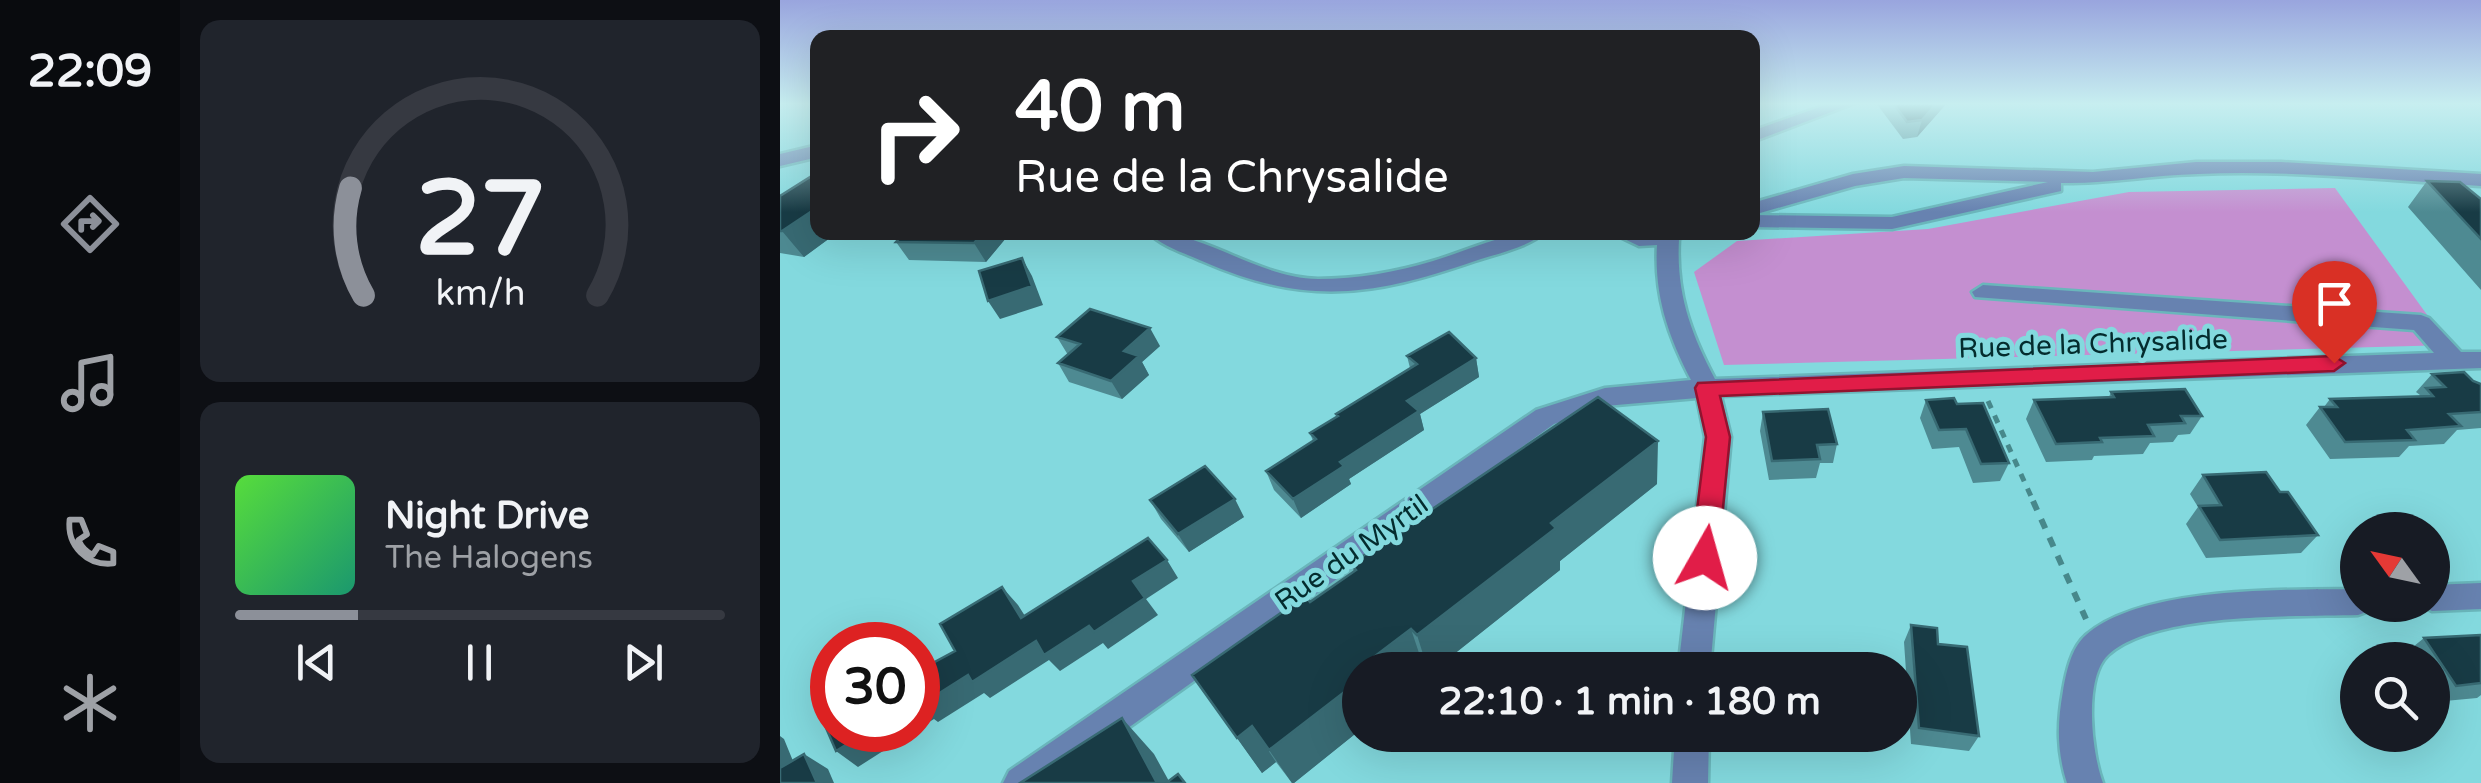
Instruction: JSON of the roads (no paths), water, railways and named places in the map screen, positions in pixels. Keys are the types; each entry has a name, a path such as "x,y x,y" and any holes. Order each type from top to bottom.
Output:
{"street":[{"path":"780,160 810,152"},
{"path":"1760,221 1892,224 2093,178 2196,168 2281,168 2481,180"},
{"path":"1760,207 1853,180 1904,172 2093,178"},
{"path":"1175,240 1220,262 1284,282 1345,284 1422,274 1513,240"},
{"path":"1632,240 1666,278"},
{"path":"1673,240 1666,278 1680,335 1706,388 1718,437 1695,652"},
{"path":"1983,292 2420,323 2452,358"},
{"name":"Rue de la Chrysalide","path":"1706,388 2452,358 2481,360"},
{"name":"Rue du Myrtil","path":"1021,783 1545,417 1578,401 1610,393 1706,388"},
{"path":"2450,597 2481,596"},
{"path":"2085,783 2075,758 2074,718 2085,662 2097,645 2123,628 2182,612 2340,603"},
{"path":"1690,783 1691,752"}]}
